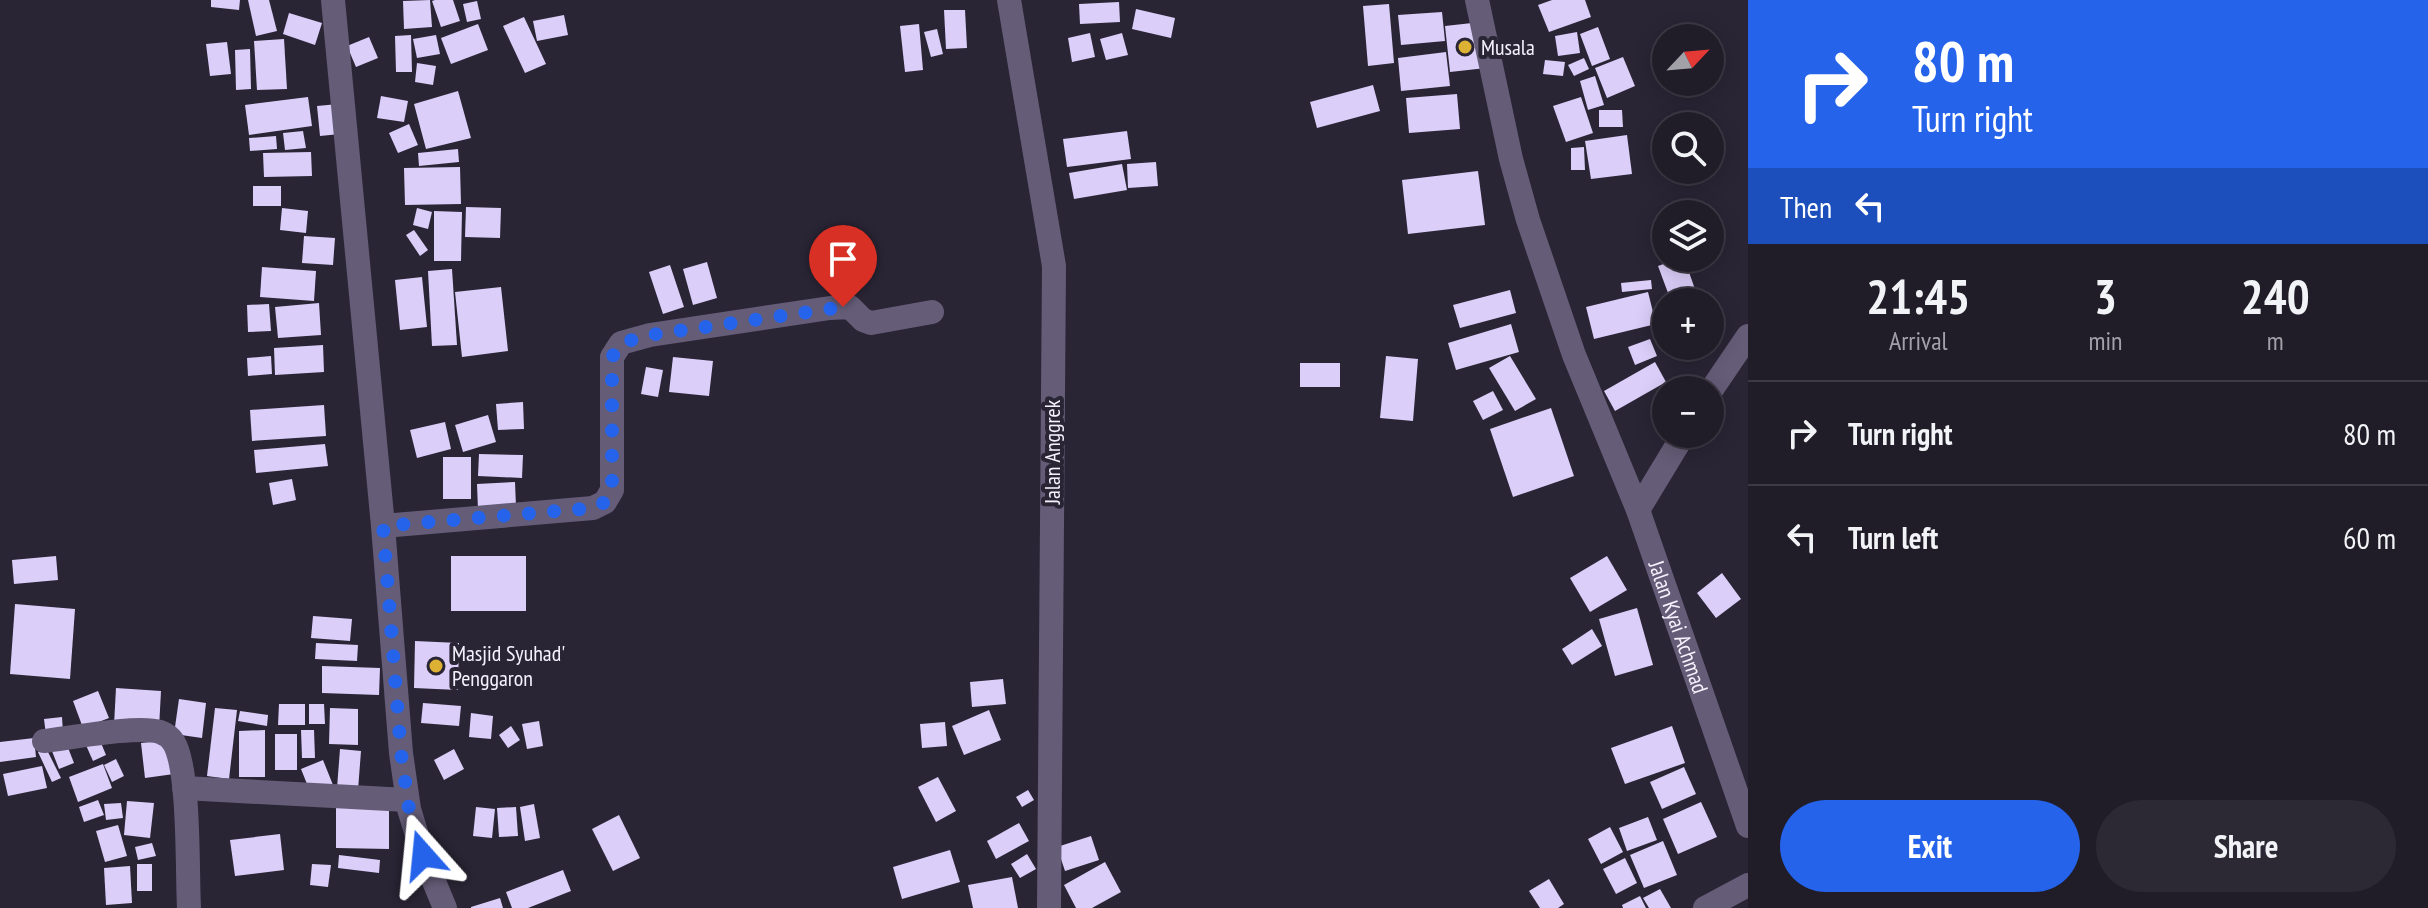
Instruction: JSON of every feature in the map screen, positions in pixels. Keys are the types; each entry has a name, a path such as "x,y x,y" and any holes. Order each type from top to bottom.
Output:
{"street":[{"path":"333,0 383,526 401,753 407,800 423,855 445,908"},
{"name":"Jalan Anggrek","path":"1009,0 1054,266 1049,908"},
{"name":"Jalan Kyai Achmad","path":"1477,0 1511,159 1528,220 1574,355 1638,510 1748,826"},
{"path":"383,526 593,508 605,502 612,490 612,357 621,343 650,335 830,308 850,307 863,320 871,323 932,312"},
{"path":"1721,376 1748,336"},
{"path":"1638,510 1676,448"},
{"path":"44,741 135,731 158,731 169,737 175,745 184,788 189,908"},
{"path":"184,788 407,800"},
{"path":"1705,908 1748,885"}],"building":[{"path":"211,0 240,0 239,10 211,7"},
{"path":"248,0 269,0 277,31 256,36"},
{"path":"430,0 432,27 404,29 403,1"},
{"path":"453,0 460,21 441,27 432,1"},
{"path":"1552,0 1585,0 1591,17 1549,32 1538,5"},
{"path":"477,1 481,19 467,22 463,4"},
{"path":"1119,2 1120,22 1080,24 1079,4"},
{"path":"1389,4 1394,63 1368,66 1363,6"},
{"path":"1136,9 1175,18 1171,38 1132,29"},
{"path":"944,10 965,10 967,48 946,49"},
{"path":"1442,12 1445,41 1401,45 1398,15"},
{"path":"289,13 322,23 315,45 283,34"},
{"path":"564,15 568,35 537,41 533,21"},
{"path":"524,17 546,64 525,73 503,26"},
{"name":"Musala","path":"1481,22 1486,68 1450,72 1445,26"},
{"path":"478,24 488,50 451,64 441,38"},
{"path":"919,24 923,70 905,72 900,26"},
{"path":"1598,27 1610,59 1592,66 1580,34"},
{"path":"937,29 943,54 931,57 924,32"},
{"path":"1577,32 1580,53 1558,56 1555,36"},
{"path":"1090,33 1095,57 1072,62 1068,38"},
{"path":"1122,33 1128,55 1106,60 1100,39"},
{"path":"411,35 412,72 396,72 395,36"},
{"path":"436,35 440,54 417,58 413,39"},
{"path":"369,37 378,58 356,67 347,46"},
{"path":"284,39 287,89 257,90 254,41"},
{"path":"227,42 231,74 210,76 206,44"},
{"path":"250,49 251,89 236,90 235,50"},
{"path":"1446,52 1450,86 1401,91 1398,58"},
{"path":"1623,57 1635,86 1607,98 1595,68"},
{"path":"1584,58 1589,69 1574,76 1568,65"},
{"path":"1545,60 1565,62 1563,76 1543,74"},
{"path":"417,63 436,66 433,85 415,82"},
{"path":"1595,76 1604,105 1588,110 1580,81"},
{"path":"1373,85 1380,111 1317,128 1310,102"},
{"path":"458,91 471,138 426,149 414,104"},
{"path":"1457,94 1460,129 1409,133 1406,98"},
{"path":"381,96 408,101 404,122 377,118"},
{"path":"308,97 312,126 249,135 245,105"},
{"path":"1581,97 1593,133 1566,142 1553,106"},
{"path":"338,104 340,134 320,136 317,106"},
{"path":"1599,110 1622,110 1623,127 1599,127"},
{"path":"409,124 418,145 398,153 389,133"},
{"path":"303,131 306,148 285,150 283,133"},
{"path":"1127,131 1131,159 1067,167 1063,139"},
{"path":"1627,135 1632,174 1591,179 1585,141"},
{"path":"276,136 277,149 250,151 249,138"},
{"path":"1584,147 1585,170 1571,170 1571,148"},
{"path":"458,149 459,162 419,166 418,153"},
{"path":"311,152 312,176 264,177 263,153"},
{"path":"1156,162 1158,186 1128,188 1127,164"},
{"path":"1122,164 1127,190 1074,199 1069,173"},
{"path":"460,167 461,204 405,205 404,168"},
{"path":"1478,171 1485,225 1408,234 1402,180"},
{"path":"253,186 281,186 281,206 253,206"},
{"path":"466,207 501,208 500,238 465,237"},
{"path":"282,208 308,211 306,233 280,230"},
{"path":"417,208 432,212 428,229 413,225"},
{"path":"434,211 462,212 461,261 434,261"},
{"path":"414,230 428,250 420,256 406,235"},
{"path":"304,236 335,238 333,265 302,263"},
{"path":"707,262 717,298 693,305 683,269"},
{"path":"670,265 684,307 663,314 649,272"},
{"path":"262,267 316,271 314,301 260,297"},
{"path":"452,269 457,345 432,346 428,271"},
{"path":"1660,272 1689,272 1695,288 1666,288"},
{"path":"422,277 427,327 400,330 395,280"},
{"path":"1651,280 1652,289 1622,292 1621,283"},
{"path":"501,287 508,351 462,357 455,292"},
{"path":"1510,290 1516,313 1460,328 1453,305"},
{"path":"1648,292 1652,325 1594,339 1586,307"},
{"path":"319,303 321,335 278,338 275,307"},
{"path":"269,304 271,331 248,332 247,305"},
{"path":"1511,324 1519,352 1456,370 1448,343"},
{"path":"1650,339 1652,358 1635,365 1628,347"},
{"path":"323,345 324,372 275,375 274,348"},
{"path":"271,356 272,374 248,376 247,358"},
{"path":"1386,356 1418,359 1413,421 1380,418"},
{"path":"1510,356 1536,399 1515,411 1489,368"},
{"path":"673,357 713,361 709,396 669,392"},
{"path":"1655,362 1663,376 1652,376 1652,390 1615,411 1604,391"},
{"path":"1300,363 1340,363 1340,387 1300,387"},
{"path":"646,367 663,370 658,397 641,394"},
{"path":"1493,391 1503,410 1483,420 1473,401"},
{"path":"523,402 524,429 498,430 496,404"},
{"path":"324,405 326,436 252,441 250,410"},
{"path":"1551,408 1574,476 1513,497 1490,429"},
{"path":"488,415 496,442 463,452 455,425"},
{"path":"445,422 451,449 417,458 410,430"},
{"path":"325,444 328,466 256,473 254,450"},
{"path":"479,454 523,455 522,478 478,476"},
{"path":"443,457 471,457 471,499 443,499"},
{"path":"292,479 296,500 273,505 269,483"},
{"path":"515,482 516,507 478,510 477,484"},
{"path":"56,556 58,580 14,584 12,560"},
{"path":"451,556 526,556 526,611 451,611"},
{"path":"1607,556 1627,590 1590,612 1570,578"},
{"path":"1722,573 1741,599 1716,618 1697,593"},
{"path":"15,604 75,609 70,679 10,674"},
{"path":"1637,608 1653,665 1615,676 1599,619"},
{"path":"313,616 352,619 350,641 311,638"},
{"path":"1592,629 1602,646 1572,665 1562,649"},
{"name":"Masjid Syuhad' Penggaron","path":"415,641 459,643 458,690 414,688"},
{"path":"316,643 358,645 357,661 315,659"},
{"path":"322,666 380,668 379,695 322,693"},
{"path":"1003,679 1006,704 972,707 970,682"},
{"path":"116,688 161,691 159,728 114,725"},
{"path":"98,691 109,718 83,728 73,701"},
{"path":"179,699 206,703 202,738 174,734"},
{"path":"423,703 461,706 459,726 421,723"},
{"path":"279,704 305,704 305,725 278,725"},
{"path":"309,704 324,704 325,724 309,724"},
{"path":"215,708 237,710 229,779 207,776"},
{"path":"330,708 358,709 358,745 329,744"},
{"path":"989,710 1001,740 964,755 952,726"},
{"path":"240,711 268,715 267,726 238,721"},
{"path":"471,713 493,716 491,739 469,737"},
{"path":"62,717 63,733 46,735 44,719"},
{"path":"539,721 543,746 527,749 522,724"},
{"path":"945,722 947,746 922,748 920,724"},
{"path":"511,726 520,740 508,748 499,735"},
{"path":"1672,726 1685,763 1625,784 1611,748"},
{"path":"265,730 265,777 239,777 239,731"},
{"path":"301,730 314,730 315,758 302,758"},
{"path":"275,734 297,734 297,770 275,770"},
{"path":"34,738 36,757 0,762 0,742"},
{"path":"99,738 106,755 93,761 85,743"},
{"path":"65,740 74,763 59,769 50,746"},
{"path":"169,740 174,774 145,778 141,743"},
{"path":"46,748 61,778 52,782 38,752"},
{"path":"340,749 361,751 358,790 337,788"},
{"path":"454,749 464,769 444,780 434,760"},
{"path":"116,759 124,776 112,782 104,765"},
{"path":"323,760 333,785 311,794 301,769"},
{"path":"103,764 112,788 78,802 69,777"},
{"path":"42,766 47,788 8,796 3,774"},
{"path":"1684,767 1696,794 1662,809 1650,782"},
{"path":"938,777 956,811 936,822 918,787"},
{"path":"1028,790 1034,800 1022,807 1016,797"},
{"path":"98,800 104,815 84,822 79,807"},
{"path":"127,801 154,803 150,838 124,835"},
{"path":"1701,802 1717,837 1678,854 1663,819"},
{"path":"121,803 123,818 106,820 104,804"},
{"path":"336,804 389,804 389,849 336,848"},
{"path":"534,804 540,838 525,841 520,807"},
{"path":"476,807 495,809 492,838 473,836"},
{"path":"516,807 518,836 499,837 497,808"},
{"path":"619,815 640,858 613,871 592,829"},
{"path":"1648,817 1657,840 1627,851 1619,828"},
{"path":"1019,823 1029,841 996,859 987,841"},
{"path":"118,825 127,856 105,862 96,831"},
{"path":"1610,827 1623,852 1601,864 1588,839"},
{"path":"280,834 284,870 235,876 230,840"},
{"path":"1091,836 1099,860 1065,871 1057,847"},
{"path":"1663,841 1677,875 1644,888 1630,855"},
{"path":"152,843 156,856 138,860 135,847"},
{"path":"950,850 960,882 902,899 893,867"},
{"path":"1027,854 1036,869 1020,878 1011,864"},
{"path":"339,855 380,860 379,873 338,868"},
{"path":"1625,858 1637,883 1616,894 1603,869"},
{"path":"1105,862 1121,892 1092,908 1076,908 1064,885"},
{"path":"137,864 152,864 152,891 137,891"},
{"path":"312,864 331,865 328,887 310,885"},
{"path":"130,866 132,903 106,905 104,868"},
{"path":"563,870 571,891 528,908 512,908 506,892"},
{"path":"1012,877 1018,908 973,908 968,885"},
{"path":"1549,879 1564,904 1558,908 1540,908 1529,891"},
{"path":"1660,889 1671,908 1649,908 1643,898"},
{"path":"1640,896 1646,908 1623,908 1622,905"},
{"path":"500,898 503,908 471,908 471,907"}],"place":[{"name":"Musala","path":"1465,47"},
{"name":"Masjid Syuhad' Penggaron","path":"436,666"}],"route":[{"path":"423,855 407,800 401,753 383,526 593,508 605,502 612,490 612,357 621,343 650,335 843,307"}]}
